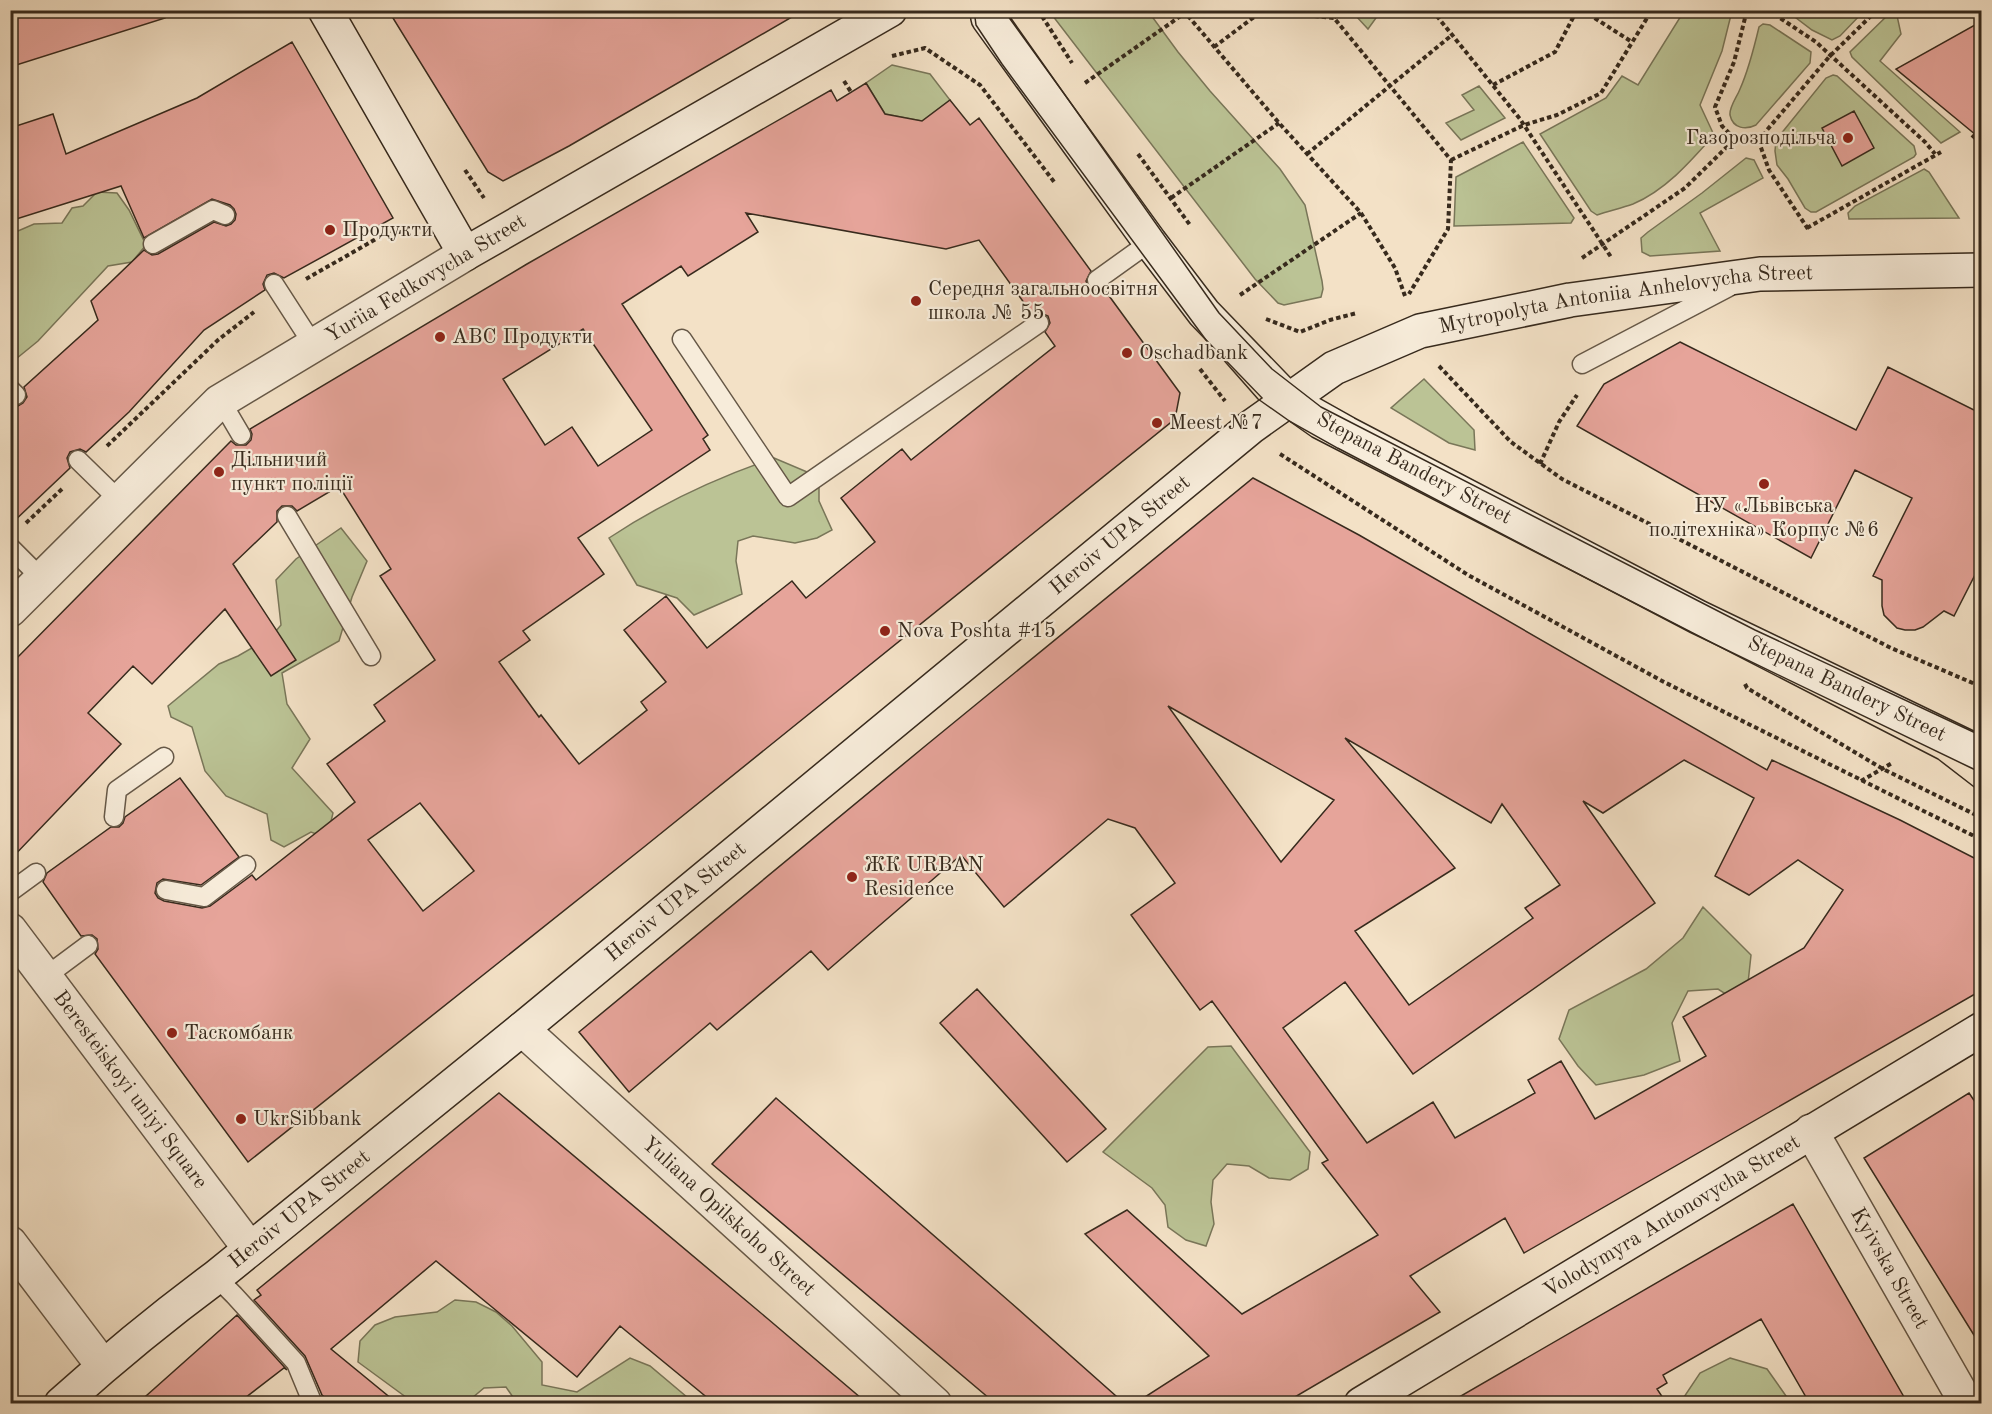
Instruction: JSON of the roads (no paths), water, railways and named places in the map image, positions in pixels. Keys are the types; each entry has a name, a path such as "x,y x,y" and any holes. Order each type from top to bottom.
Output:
{"main road":[{"path":"325,10 465,254"},
{"name":"Yuriia Fedkovycha Street","path":"10,610 221,401 465,254 890,10"},
{"name":"Stepana Bandery Street","path":"987,10 988,18 1204,313 1289,400 1346,433 1698,617 1982,754"},
{"name":"Mytropolyta Antoniia Anhelovycha Street","path":"1289,400 1335,368 1420,331 1570,300 1751,276 1982,270"},
{"name":"Heroiv UPA Street","path":"61,1404 103,1366 173,1309 216,1277 522,1029 1242,434 1289,400"},
{"name":"Beresteiskoyi uniyi Square","path":"10,930 250,1249"},
{"name":"Yuliana Opilskoho Street","path":"522,1029 935,1404"},
{"name":"Volodymyra Antonovycha Street","path":"1361,1404 1982,1029"},
{"name":"Kyivska Street","path":"1810,1131 1967,1404"},
{"path":"10,1243 103,1366"}],"lane":[{"path":"153,244 213,210 225,215"},
{"path":"1097,280 1150,242"},
{"path":"1582,364 1751,276"},
{"path":"274,284 314,346"},
{"path":"682,339 788,497 1039,323"},
{"path":"221,401 241,435"},
{"path":"78,460 120,501"},
{"path":"287,516 371,656"},
{"path":"10,548 42,579"},
{"path":"114,817 117,790 164,757"},
{"path":"166,890 204,897 246,865"},
{"path":"10,892 36,873"},
{"path":"45,977 88,945"},
{"path":"216,1277 296,1363 313,1404"}],"tram line":[{"path":"974,10 976,25 1002,64 1206,340 1258,399 1312,437 1938,759 1982,793"},
{"path":"1005,10 1219,313 1272,369 1321,407 1755,630 1982,736"}],"place":[{"name":"Газорозподільча","path":"1848,138"},
{"name":"Продукти","path":"330,230"},
{"name":"Середня загальноосвітня школа № 55","path":"916,301"},
{"name":"ABC Продукти","path":"440,337"},
{"name":"Oschadbank","path":"1127,353"},
{"name":"Meest №7","path":"1157,423"},
{"name":"Дільничий пункт поліції","path":"219,472"},
{"name":"НУ «Львівська політехніка» Корпус №6","path":"1764,484"},
{"name":"Nova Poshta #15","path":"885,631"},
{"name":"ЖК URBAN Residence","path":"852,877"},
{"name":"Таскомбанк","path":"172,1033"},
{"name":"UkrSibbank","path":"241,1119"}]}
